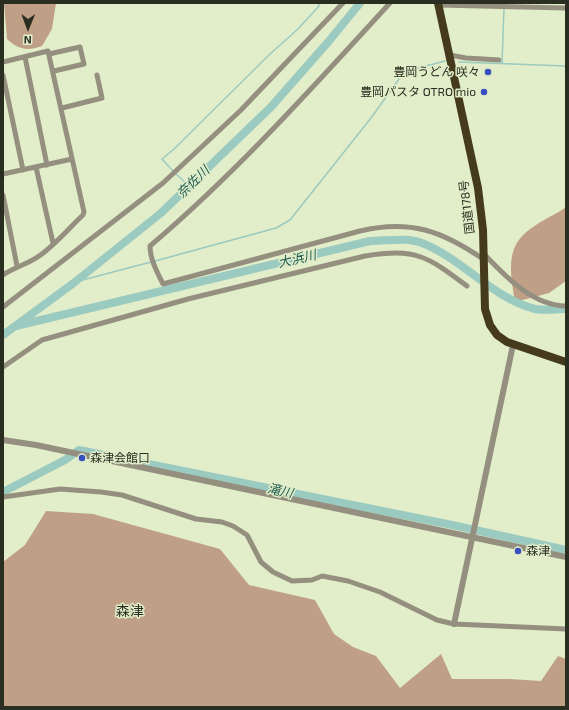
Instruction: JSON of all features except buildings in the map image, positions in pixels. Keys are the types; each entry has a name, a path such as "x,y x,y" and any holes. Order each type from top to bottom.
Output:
{"highway":[{"name":"国道178号","path":"438,4 478,188 487,317 493,330 501,338 513,345 566,362"}],"street":[{"path":"3,307 163,183 241,110 343,3"},
{"path":"390,3 258,144 194,207 150,246 150,252 163,284 360,231 391,225 418,228 438,233 461,244 537,298 546,303 566,306"},
{"path":"438,4 566,8"},
{"path":"49,54 80,47 84,64 54,71"},
{"path":"3,62 48,51 62,108 83,215 38,257 17,266 3,275"},
{"path":"450,55 466,58 499,60"},
{"path":"25,57 47,165"},
{"path":"3,75 23,170"},
{"path":"62,108 102,98 97,75"},
{"path":"3,174 72,159"},
{"path":"36,167 53,243"},
{"path":"3,195 5,212 17,266"},
{"path":"3,367 42,340 188,299 365,256 388,253 414,254 442,268 467,286"},
{"path":"454,624 513,345"},
{"path":"3,440 36,445 566,557"},
{"path":"3,497 60,489 122,495 196,519 222,522 233,526 247,535 261,562 273,572 292,581 312,580 322,576 348,581 380,592 437,620 454,624 566,629"}],"shaded area":[{"path":"4,3 56,3 52,29 42,46 27,49 15,45 7,39"},
{"path":"566,207 566,281 549,293 515,302 511,269 514,249 526,232"},
{"path":"46,511 93,514 220,549 249,585 315,600 334,634 353,647 376,656 400,688 441,654 452,679 510,679 541,681 558,656 566,659 566,707 3,707 3,562 25,545"}],"waterway":[{"path":"173,171 162,159 270,54 298,29 319,6 318,3"},
{"name":"奈佐川","path":"3,335 75,282 161,213 271,107 360,3"},
{"path":"502,63 504,9"},
{"path":"155,261 276,228 290,220 371,118 399,79 406,73 445,61"},
{"path":"459,62 566,66"},
{"path":"176,174 188,185"},
{"name":"大浜川","path":"16,326 370,241 396,240 416,241 437,250 491,288 519,304 539,310 566,309"},
{"path":"75,282 151,262"},
{"name":"滝川","path":"3,492 65,460 79,450 457,526 566,550"}],"place":[{"name":"豊岡うどん 咲々","path":"488,72"},
{"name":"豊岡パスタ OTRO mio","path":"484,92"},
{"name":"森津会館口","path":"82,458"},
{"name":"森津","path":"518,551"}],"district":[{"name":"森津","path":"130,611"}]}
